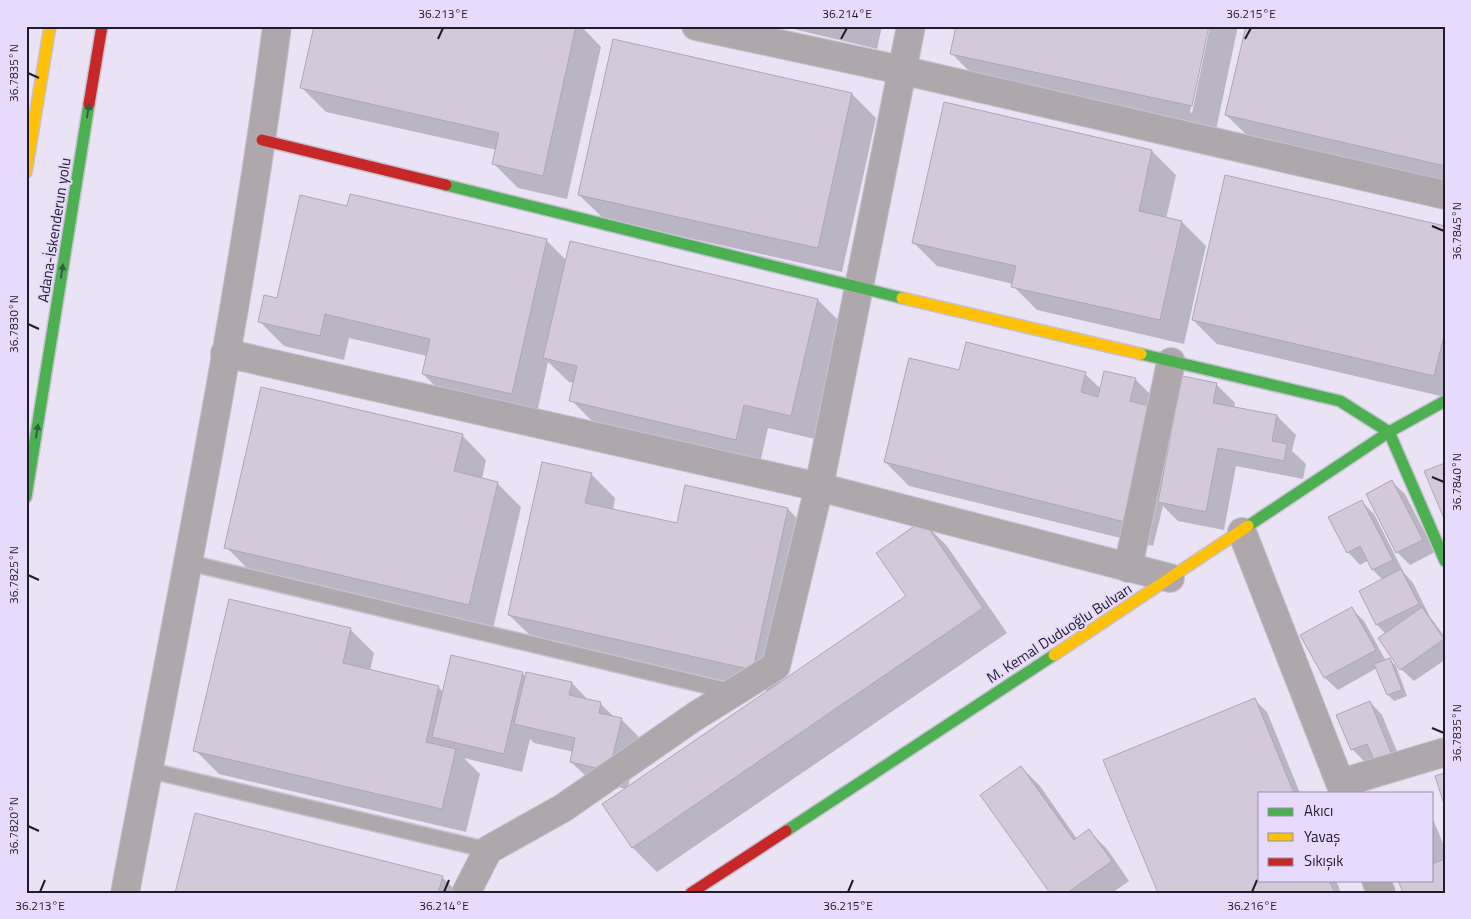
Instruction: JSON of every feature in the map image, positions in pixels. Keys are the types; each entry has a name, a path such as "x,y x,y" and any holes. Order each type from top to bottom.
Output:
{"main road":[{"path":"26,172 50,26"},
{"name":"Adana-İskenderun yolu","path":"26,497 102,26"},
{"path":"262,140 860,288 1340,401 1389,432 1445,561"},
{"name":"M. Kemal Duduoğlu Bulvarı","path":"691,893 1242,532 1389,432 1445,401"}],"street":[{"path":"125,893 225,353 262,140 277,26"},
{"path":"696,26 901,70 1445,195"},
{"path":"466,893 488,850 563,808 733,692 776,666 819,487 911,26"},
{"path":"225,353 819,487 1170,578"},
{"path":"1128,568 1171,362"},
{"path":"1242,532 1342,788 1445,752"}],"lane":[{"path":"186,562 733,692"},
{"path":"148,770 488,850"}],"building":[{"path":"314,26 576,26 543,176 492,164 499,133 300,88"},
{"path":"956,26 1209,26 1192,106 950,54"},
{"path":"1246,26 1445,26 1445,166 1225,115"},
{"path":"613,39 852,93 818,248 578,195"},
{"path":"944,102 1152,150 1139,211 1182,221 1160,320 1011,287 1016,266 912,243"},
{"path":"1225,175 1445,226 1445,332 1434,376 1192,320"},
{"path":"350,194 547,239 512,394 422,374 430,339 325,314 320,336 258,322 264,295 277,298 300,195 347,206"},
{"path":"570,241 818,299 791,416 744,405 736,440 569,401 577,366 543,358"},
{"path":"966,342 1086,372 1081,392 1098,397 1104,371 1136,378 1130,401 1157,408 1129,523 884,462 909,358 959,370"},
{"path":"1182,376 1217,383 1213,403 1277,415 1272,441 1287,444 1284,461 1218,448 1206,512 1158,502"},
{"path":"261,387 463,434 454,471 498,482 469,605 224,548"},
{"path":"542,462 592,473 585,503 677,523 685,485 788,508 753,670 508,615"},
{"path":"1445,463 1445,521 1424,471"},
{"path":"1392,480 1423,540 1396,553 1366,494"},
{"path":"1362,500 1393,560 1372,570 1360,546 1347,553 1328,517"},
{"path":"923,520 983,608 632,848 602,804 906,596 876,553"},
{"path":"1401,569 1419,604 1376,625 1359,591"},
{"path":"229,599 351,628 343,663 439,686 426,742 456,749 442,809 193,751"},
{"path":"1352,607 1376,650 1324,678 1300,635"},
{"path":"1422,607 1444,639 1400,670 1378,638"},
{"path":"451,655 523,672 504,754 432,737"},
{"path":"1390,658 1402,690 1387,695 1374,664"},
{"path":"526,672 572,682 569,695 601,702 599,713 622,718 609,771 570,762 575,738 514,724"},
{"path":"1255,698 1294,792 1258,792 1258,882 1330,882 1335,893 1158,893 1103,760"},
{"path":"1370,701 1392,755 1375,762 1367,744 1351,750 1336,715"},
{"path":"1021,766 1074,840 1089,829 1112,861 1067,893 1050,893 980,795"},
{"path":"1445,773 1445,807 1435,776"},
{"path":"195,813 443,876 438,893 175,893"},
{"path":"1445,859 1445,893 1403,893 1399,882 1434,882 1434,863"}],"traffic: fast":[{"path":"26,497 89,104"},
{"path":"446,185 902,298"},
{"path":"1141,354 1340,401 1389,432 1445,561"},
{"path":"1248,526 1389,432 1445,401"},
{"path":"786,831 1054,655"}],"traffic: slow":[{"path":"26,172 50,26"},
{"path":"902,298 1141,354"},
{"path":"1054,655 1248,526"}],"traffic: jam":[{"path":"89,104 102,26"},
{"path":"262,140 446,185"},
{"path":"691,893 786,831"}]}
